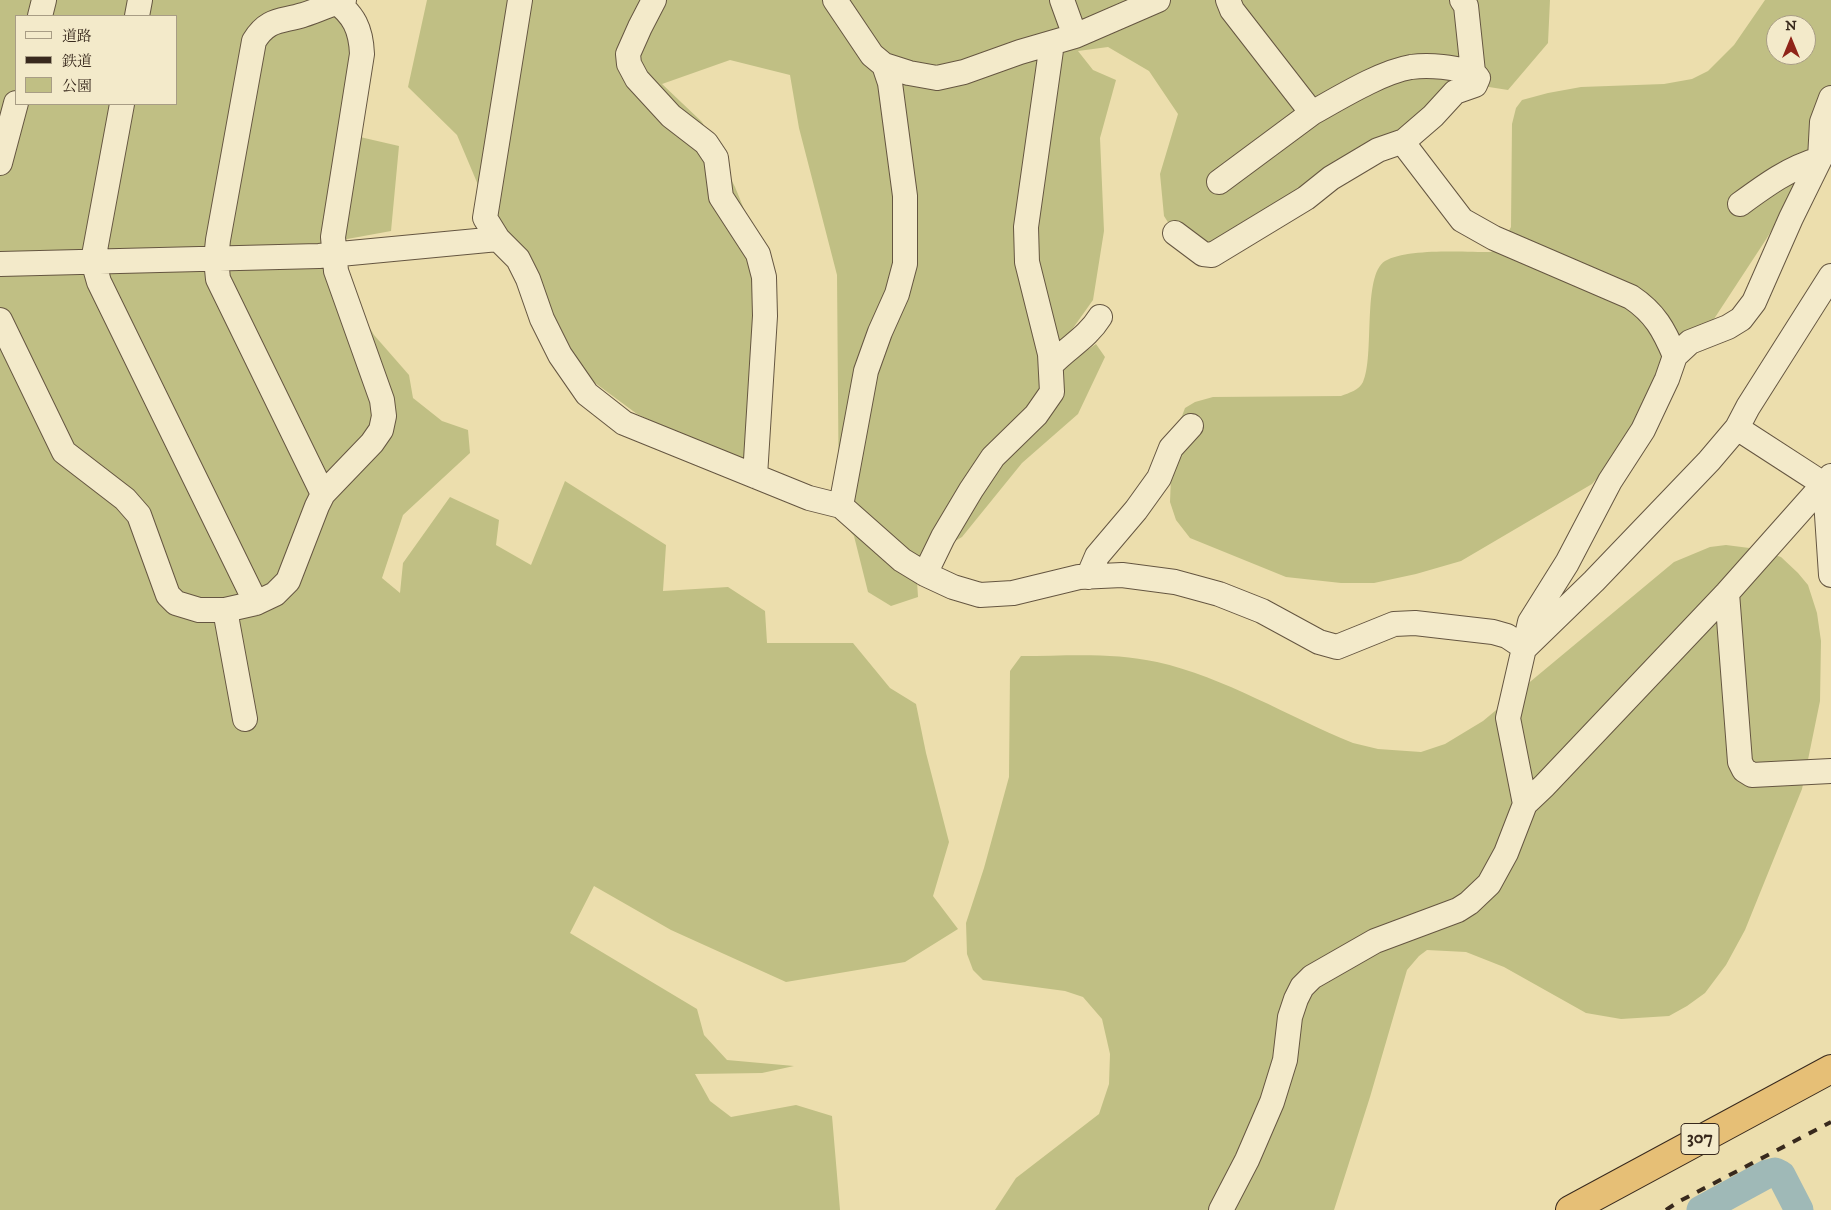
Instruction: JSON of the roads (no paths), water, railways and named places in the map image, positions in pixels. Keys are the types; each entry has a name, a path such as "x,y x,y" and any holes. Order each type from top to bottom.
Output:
{"highway":[{"name":"307","path":"1570,1210 1831,1069"}],"street":[{"path":"40,15 44,0"},
{"path":"137,15 140,0"},
{"path":"520,0 485,218 498,239 518,258 528,279 542,319 560,355 587,394 624,423 809,498 841,506 902,560 925,574 953,587 980,595 1013,593 1079,578 1122,575 1175,582 1219,594 1262,611 1319,642 1337,647 1394,624 1415,623 1493,632 1507,636 1525,648"},
{"path":"654,0 628,54 629,64 637,79 672,116 706,143 716,158 721,197 758,254 764,277 766,316 755,476"},
{"path":"835,0 872,55 884,65 909,74 938,78 964,72 1020,52 1075,36 1158,0"},
{"path":"1062,0 1075,36"},
{"path":"1228,0 1232,10 1312,112"},
{"path":"1175,234 1203,254 1212,255 1306,198 1330,178 1378,150 1404,141 1433,116 1455,92 1475,84 1478,78 1473,72 1466,6 1462,0"},
{"path":"0,320 64,452 125,499 139,515 168,595 176,603 199,610 225,610 256,602 275,594 288,581 316,506 323,494 372,442 381,430 384,416 382,400 336,271 333,254 333,237 362,54 361,37 353,18 338,1 303,15 275,21 261,29 254,41 216,259 218,279 323,494"},
{"path":"925,574 944,536 993,457 1036,415 1052,392 1050,354 1027,262 1026,227 1052,43"},
{"path":"841,506 866,371 880,332 897,294 905,264 905,196 903,177 890,83 884,65"},
{"path":"1219,182 1312,112 1379,78 1410,67 1447,66 1473,72"},
{"path":"1525,804 1508,718 1530,622 1567,563 1610,481 1643,430 1676,356 1690,342 1728,327 1741,319 1754,302 1795,209 1820,159 1822,122 1831,98"},
{"path":"0,163 15,105"},
{"path":"122,105 93,262 99,282 256,602"},
{"path":"1404,141 1407,148 1462,220 1494,238 1631,297 1645,306 1664,329 1676,356"},
{"path":"1740,204 1775,178 1800,164 1820,159"},
{"path":"0,264 333,254 498,239"},
{"path":"1525,648 1607,567 1709,461 1737,428 1748,407 1831,276"},
{"path":"1051,365 1062,353 1092,330 1100,317"},
{"path":"1088,577 1097,556 1136,510 1159,478 1171,448 1191,426"},
{"path":"1737,428 1828,481"},
{"path":"1828,481 1831,575"},
{"path":"1221,1210 1247,1160 1272,1102 1285,1060 1290,1017 1302,987 1312,977 1375,941 1458,910 1469,904 1489,884 1506,853 1525,804 1727,593 1828,481"},
{"path":"1727,593 1740,762 1744,770 1752,775 1831,771"},
{"path":"225,610 245,719"}],"waterway":[{"path":"1701,1210 1767,1174 1775,1172 1781,1175 1799,1210"}],"railway":[{"path":"1666,1210 1831,1122"}]}
